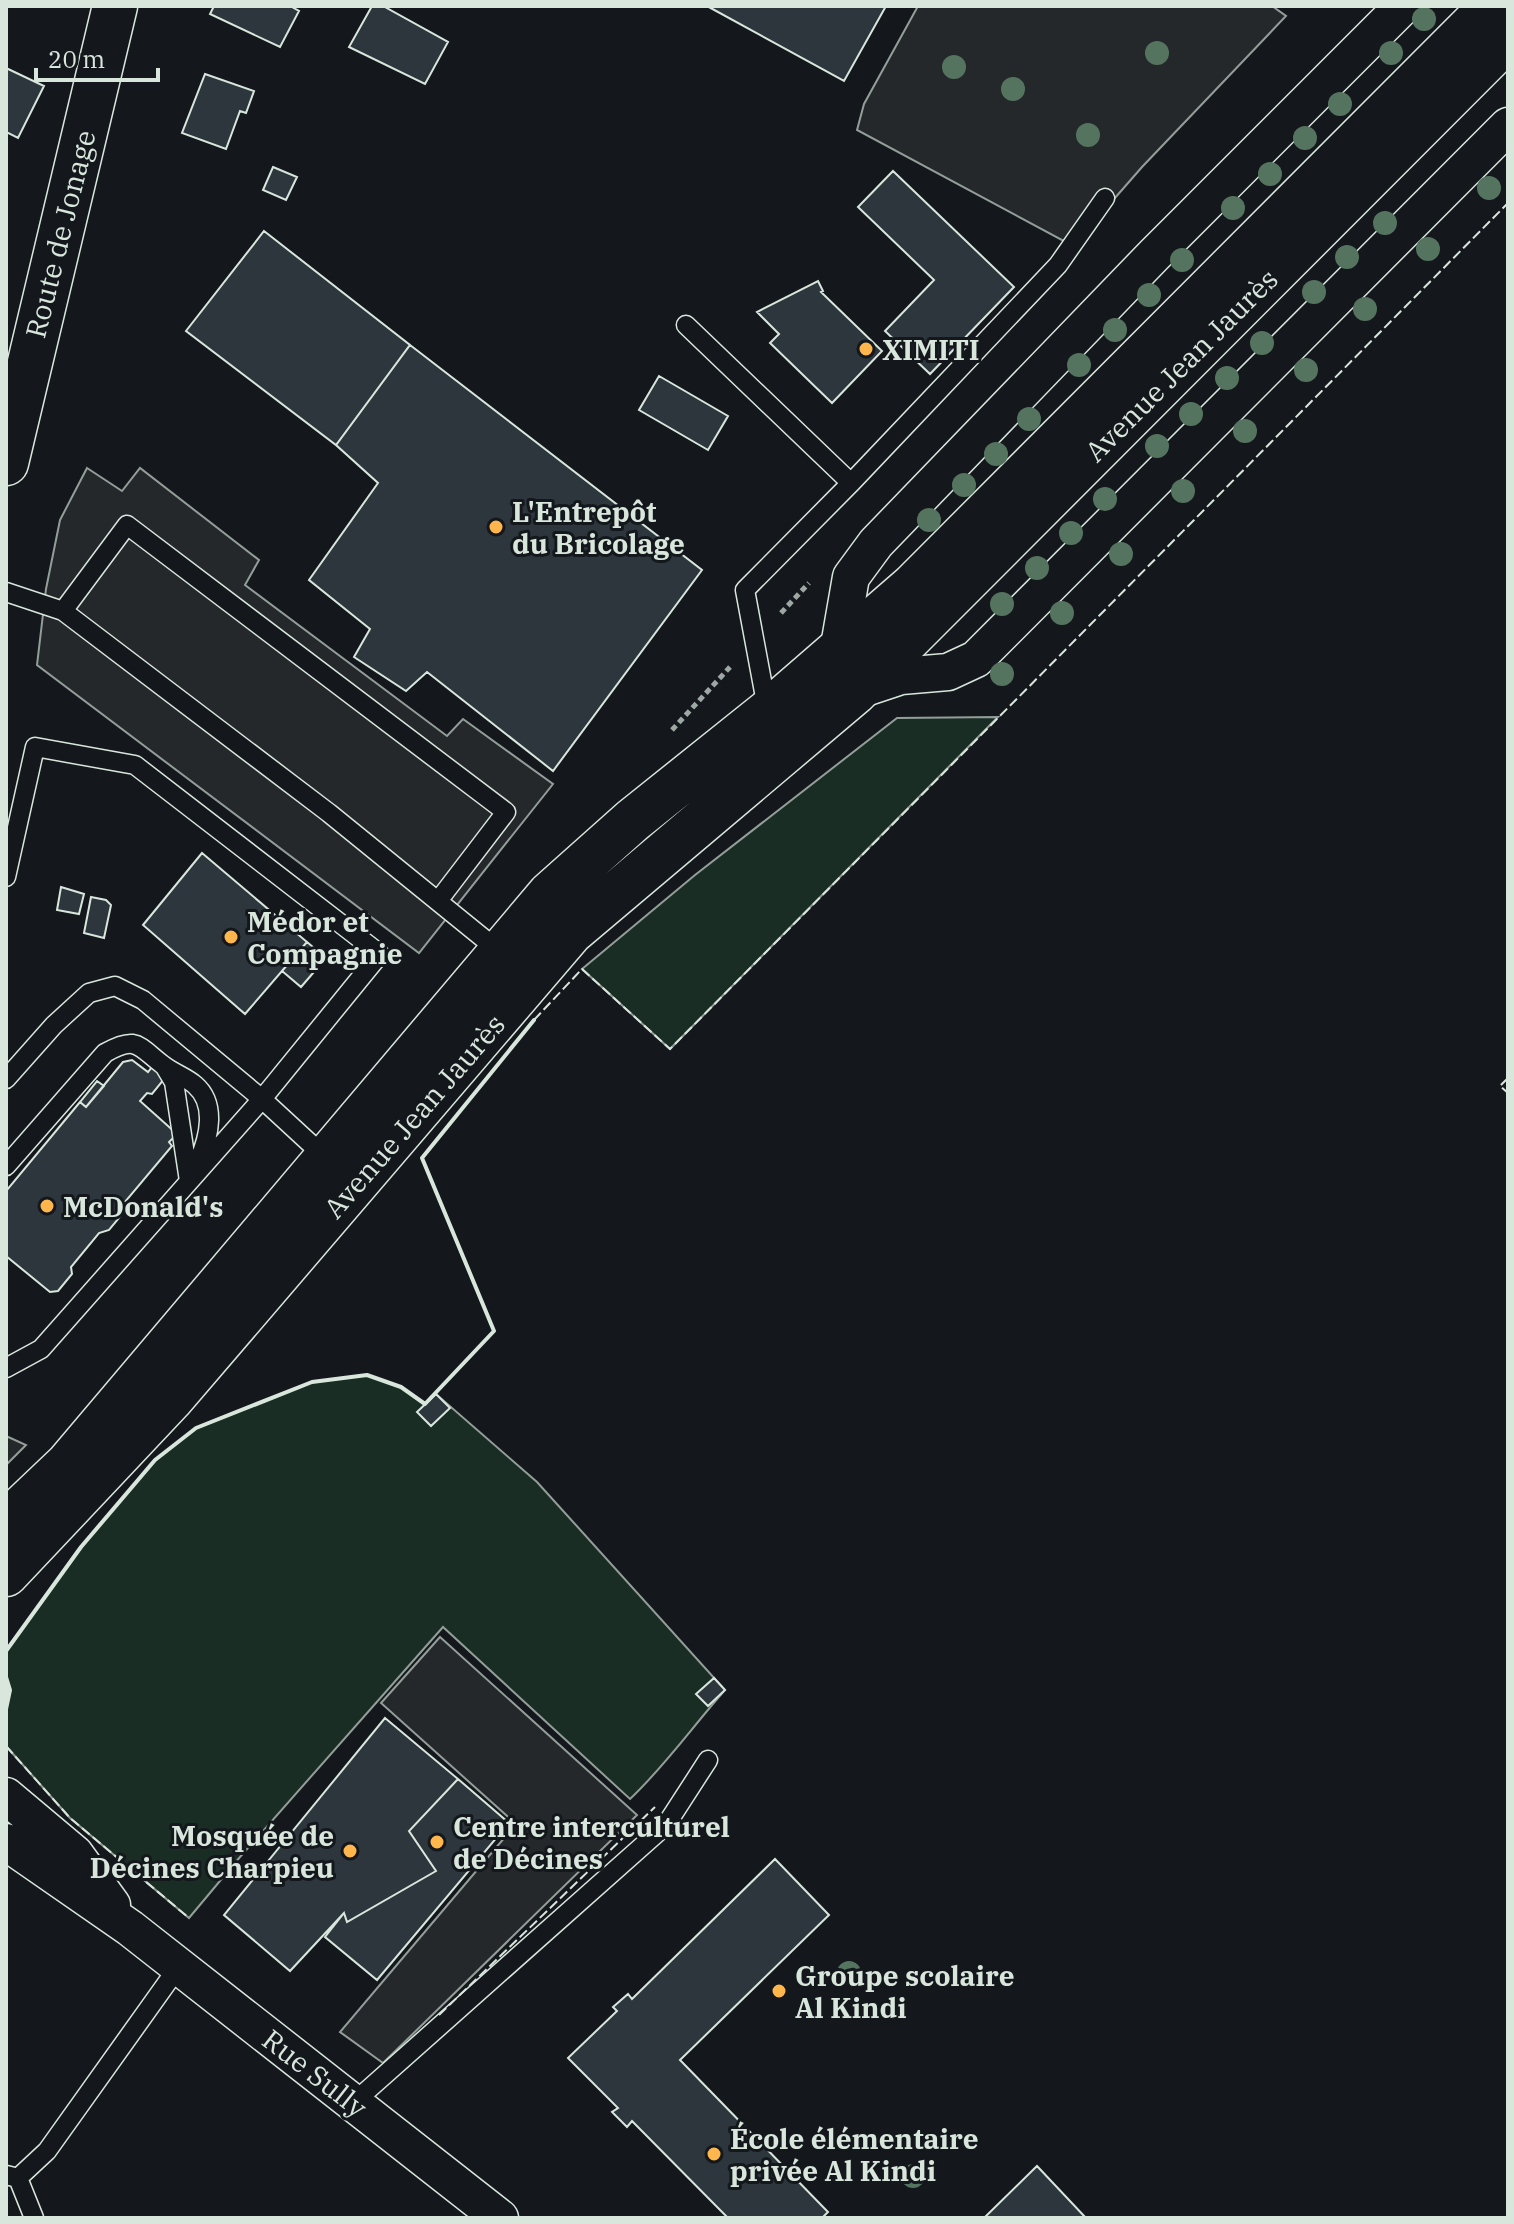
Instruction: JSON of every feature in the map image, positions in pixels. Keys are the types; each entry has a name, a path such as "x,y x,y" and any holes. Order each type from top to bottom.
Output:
{"main road":[{"name":"Route de Jonage","path":"6,463 115,6"},
{"name":"Avenue Jean Jaurès","path":"6,1523 68,1464 499,951 561,883 633,820 768,712 913,586 1492,6"},
{"name":"Avenue Jean Jaurès","path":"6,1574 171,1399 571,932 855,692 1508,38"}],"street":[{"path":"838,652 851,577 876,543 1144,265 1403,6"},
{"name":"Avenue Jean Jaurès","path":"855,692 901,676 948,672 976,659 1508,126"},
{"name":"Rue Sully","path":"6,1796 75,1854 130,1928"},
{"name":"Rue Sully","path":"6,1842 130,1928 500,2218"}],"lane":[{"path":"768,712 745,590 1058,265 1105,198"},
{"path":"686,325 851,483"},
{"path":"63,611 127,525 506,812 438,901"},
{"path":"6,592 63,611 316,803 499,951"},
{"path":"6,877 12,818 35,747 135,765 380,954 262,1099 41,1349 6,1368"},
{"path":"6,1079 54,1025 89,993 115,986 143,1000 262,1099 326,1158"},
{"path":"6,1166 105,1053 124,1042 138,1044 165,1067 197,1085 209,1109 209,1138 189,1181"},
{"path":"165,1067 174,1082 189,1181"},
{"path":"353,2103 666,1825 708,1760"},
{"path":"34,2218 12,2177 47,2151 179,1966"}],"green space":[{"path":"998,717 670,1049 582,969 695,875 897,718"},
{"path":"367,1375 401,1387 425,1404 436,1394 537,1482 725,1690 630,1799 443,1627 189,1918 70,1818 6,1746 6,1709 10,1690 6,1677 6,1651 81,1547 155,1460 196,1428 312,1382"}],"shaded area":[{"path":"918,6 1272,6 1286,16 1142,167 1073,246 857,130 864,104"},
{"path":"87,468 122,491 140,468 259,560 245,585 447,736 463,719 553,784 419,953 37,665 46,589 60,520"},
{"path":"6,1436 26,1445 6,1465"},
{"path":"440,1637 637,1815 383,2063 340,2032 516,1824 381,1703"}],"building":[{"path":"214,6 290,6 299,11 280,47 210,14"},
{"path":"372,6 383,6 448,42 425,84 349,47"},
{"path":"707,6 886,6 844,81"},
{"path":"6,68 44,86 18,138 6,132"},
{"path":"205,74 254,91 246,113 240,111 226,149 182,133"},
{"path":"273,167 297,177 286,200 263,190"},
{"path":"893,171 1014,287 930,374 885,331 934,280 858,207"},
{"path":"264,231 410,345 336,445 186,331"},
{"path":"818,281 821,292 882,351 832,403 770,343 779,334 757,312"},
{"name":"L'Entrepôt du Bricolage","path":"410,345 702,570 553,771 427,672 406,691 354,657 370,629 309,580 378,483 336,445"},
{"path":"659,376 728,416 708,450 639,410"},
{"path":"202,853 307,942 245,1014 143,925"},
{"path":"61,887 84,894 79,914 57,910"},
{"path":"91,897 106,900 111,905 104,938 84,933"},
{"path":"307,942 326,958 301,987 282,971"},
{"path":"132,1060 148,1072 152,1067 165,1078 152,1094 147,1093 140,1101 177,1134 169,1142 172,1146 124,1203 124,1212 109,1230 99,1233 71,1267 72,1274 58,1291 50,1292 6,1256 6,1191 80,1102 86,1107 123,1062"},
{"path":"97,1081 104,1086 86,1107 80,1102"},
{"path":"436,1394 450,1408 431,1426 417,1412"},
{"path":"714,1678 725,1690 708,1706 696,1694"},
{"name":"Mosquée de Décines Charpieu","path":"385,1718 458,1779 409,1831 436,1871 347,1922 344,1913 290,1971 224,1915"},
{"path":"458,1779 509,1823 377,1980 325,1937 344,1913 347,1922 436,1871 409,1831"},
{"path":"775,1859 829,1915 680,2060 828,2212 822,2218 728,2218 632,2121 627,2127 612,2112 618,2108 568,2058 617,2011 613,2007 628,1994 632,1999"},
{"path":"1037,2166 1086,2218 984,2218"}],"fence":[{"path":"534,1020 582,969 670,1049 1508,203"},
{"path":"1508,1078 1500,1086 1508,1093"},
{"path":"6,1746 70,1818 189,1918"},
{"path":"439,2015 655,1807"}],"wall":[{"path":"6,1651 81,1547 155,1460 196,1428 312,1382 367,1375 401,1387 425,1404 494,1331 422,1158 534,1020"},
{"path":"6,1677 10,1690 6,1709"}],"place":[{"name":"XIMITI","path":"866,349"},
{"name":"L'Entrepôt du Bricolage","path":"496,527"},
{"name":"Médor et Compagnie","path":"231,937"},
{"name":"McDonald's","path":"47,1206"},
{"name":"Centre interculturel de Décines","path":"437,1842"},
{"name":"Mosquée de Décines Charpieu","path":"350,1851"},
{"name":"Groupe scolaire Al Kindi","path":"779,1991"},
{"name":"École élémentaire privée Al Kindi","path":"714,2154"}]}
